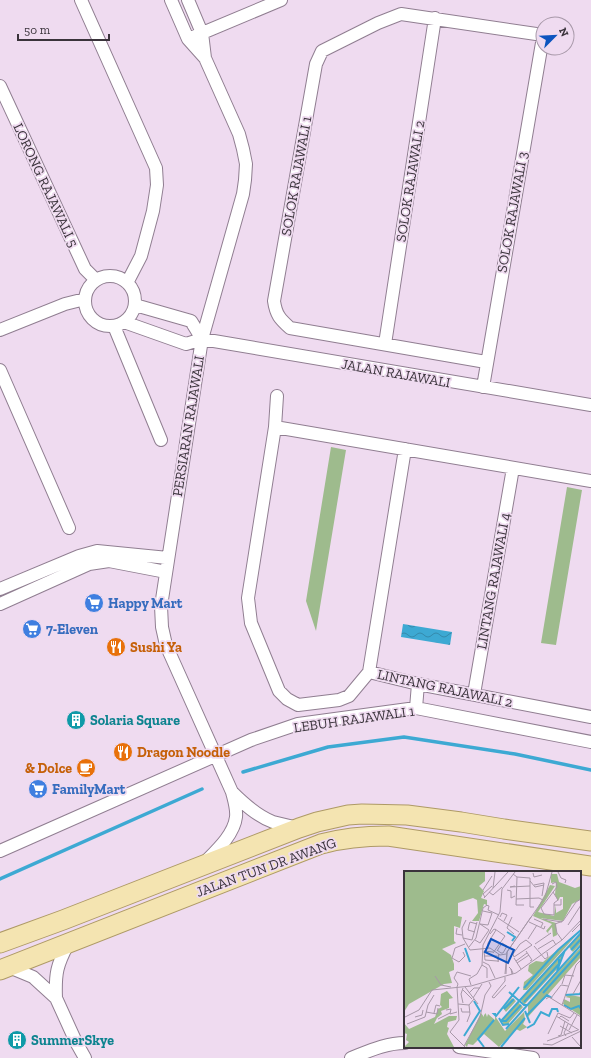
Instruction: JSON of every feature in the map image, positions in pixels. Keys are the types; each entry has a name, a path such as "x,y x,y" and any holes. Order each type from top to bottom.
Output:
{"main road":[{"name":"JALAN TUN DR AWANG","path":"0,943 299,828 348,815 407,815 591,841"},
{"name":"JALAN TUN DR AWANG","path":"5,968 321,844 339,840 368,836 388,836 591,866"}],"street":[{"path":"81,0 156,168 157,185 153,211 141,256 127,283"},
{"name":"PERSIARAN RAJAWALI","path":"171,0 188,39 205,58"},
{"name":"PERSIARAN RAJAWALI","path":"188,0 202,33 205,58 241,142 246,164 243,194 202,339 161,606 162,627 166,645 232,792 235,805 236,817 230,833 221,846 198,868"},
{"path":"188,39 276,1"},
{"name":"SOLOK RAJAWALI 1","path":"486,362 290,328 279,319 275,310 274,301 316,64 322,51 400,14 435,18 535,35"},
{"name":"SOLOK RAJAWALI 2","path":"385,344 435,18"},
{"name":"SOLOK RAJAWALI 3","path":"483,387 486,362 540,56"},
{"name":"LORONG RAJAWALI 5","path":"0,86 85,269 96,280"},
{"path":"112,276 120,278 127,283 133,293 134,305 129,317 119,324 106,326 99,324 93,320 85,307 87,292 96,280 103,277 112,276"},
{"path":"0,330 65,304 85,299"},
{"path":"134,305 191,322 202,339"},
{"path":"119,324 161,440"},
{"name":"JALAN RAJAWALI","path":"119,324 186,344 202,339 591,405"},
{"path":"0,370 70,528"},
{"path":"278,396 275,427 591,481"},
{"name":"LINTANG RAJAWALI 2","path":"275,427 248,598 250,623 279,691 287,699 298,706 339,700 349,696 369,672 418,684 591,717"},
{"path":"369,672 404,449"},
{"name":"LINTANG RAJAWALI 4","path":"474,694 513,468"},
{"path":"0,590 79,556 97,551 168,558"},
{"path":"0,604 89,564 100,561 109,561 166,572"},
{"path":"416,708 418,684"},
{"name":"LEBUH RAJAWALI 1","path":"0,851 215,755 251,740 298,724 416,708 591,742"},
{"name":"PERSIARAN RAJAWALI","path":"232,792 257,814 272,821 299,828"},
{"path":"68,944 57,968 55,979 56,998 85,1058"},
{"path":"5,968 33,977 56,998"},
{"path":"351,1058 375,1048 395,1043 404,1043"},
{"path":"466,1048 533,1058"}],"green space":[{"path":"331,447 346,450 316,631 306,601"},
{"path":"567,487 582,490 556,645 541,643"}],"water":[{"path":"403,624 452,632 450,645 401,637"}],"waterway":[{"path":"243,772 328,747 404,737 515,754 591,770"},
{"path":"0,879 202,789"}],"place":[{"name":"Happy Mart","path":"94,603"},
{"name":"7-Eleven","path":"32,629"},
{"name":"Sushi Ya","path":"116,647"},
{"name":"Solaria Square","path":"76,720"},
{"name":"Dragon Noodle","path":"123,752"},
{"name":"& Dolce","path":"86,768"},
{"name":"FamilyMart","path":"38,789"},
{"name":"SummerSkye","path":"17,1040"}]}
